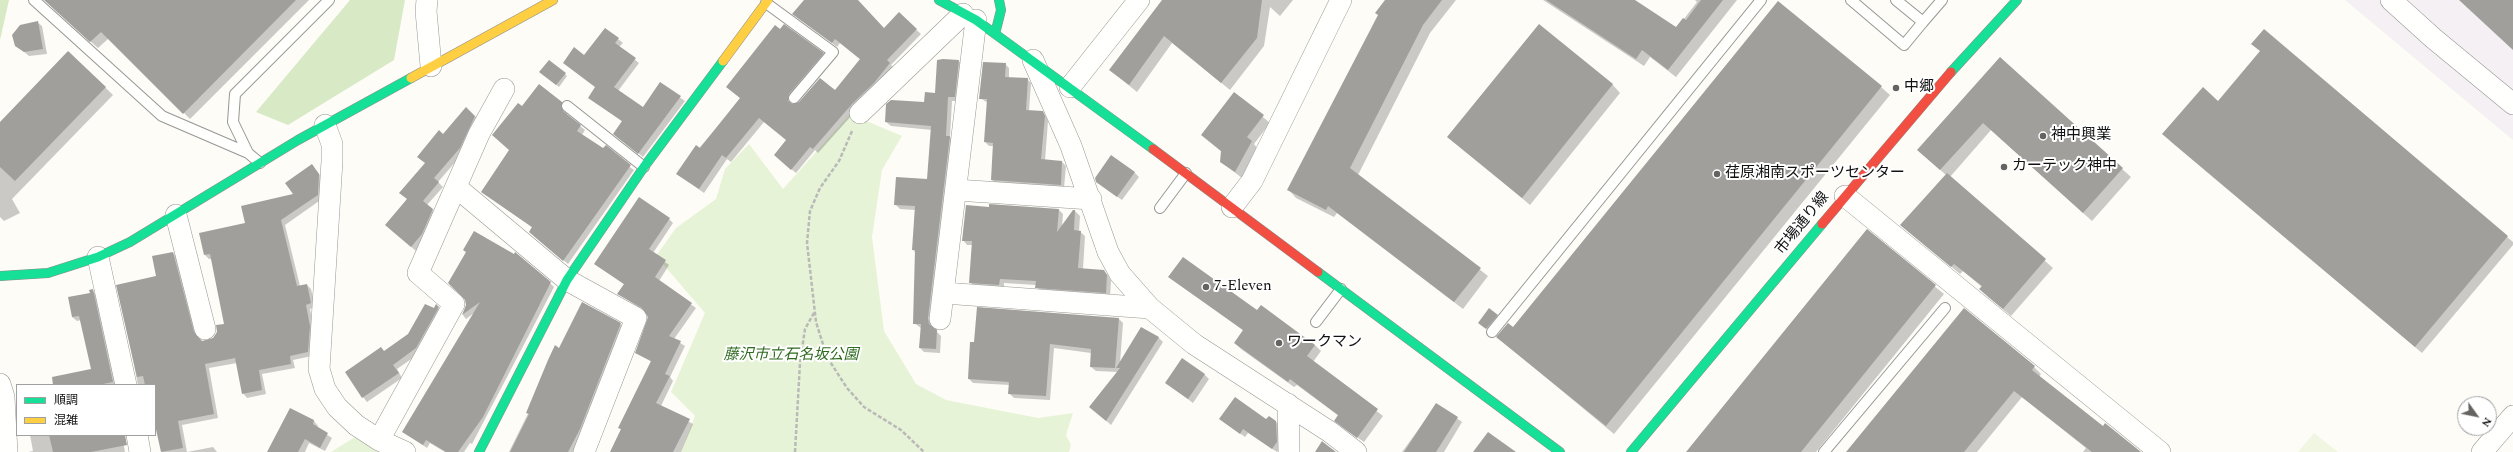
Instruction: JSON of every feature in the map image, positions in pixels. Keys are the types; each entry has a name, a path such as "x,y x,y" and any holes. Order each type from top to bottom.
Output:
{"street":[{"path":"427,0 426,11 431,66"},
{"path":"0,276 48,273 98,257 176,215 325,125 552,0"},
{"path":"939,0 969,17 1033,60 1560,452"},
{"path":"995,34 1001,10 999,0"},
{"path":"1070,87 1139,0"},
{"path":"1232,208 1252,181 1341,0"},
{"name":"市場通り線","path":"1631,452 1940,83 2017,0"},
{"path":"2391,0 2513,104"},
{"path":"479,452 567,280 644,167 767,1"},
{"path":"860,113 969,17"},
{"path":"940,319 956,190 969,17"},
{"path":"1033,60 1071,146 1091,199 1108,252 1120,274 1150,308 1194,344 1288,404 1330,432 1356,452"},
{"path":"379,440 454,304 418,274 479,134 504,89"},
{"path":"325,125 332,144 332,161 319,369 325,389 337,407 356,425 379,440 405,452"},
{"path":"456,187 567,280 636,318 584,452"},
{"path":"956,190 1091,199"},
{"path":"1845,196 2160,452"},
{"path":"176,215 204,329"},
{"path":"98,257 126,384"},
{"path":"944,293 1150,308"},
{"path":"0,384 4,397 7,452"},
{"path":"1288,404 1289,452"},
{"path":"2482,452 2513,416"},
{"path":"137,436 140,452"}],"lane":[{"path":"34,0 162,116 248,153 260,163"},
{"path":"248,153 233,122 234,94 329,0"},
{"path":"1492,332 1761,0"},
{"path":"1851,0 1904,45 1942,0"},
{"path":"1896,0 1923,22"},
{"path":"767,1 833,52 794,98"},
{"path":"567,106 644,167"},
{"path":"1160,208 1186,173"},
{"path":"1316,322 1341,289"},
{"path":"1824,452 1945,308"}],"path":[{"path":"860,113 839,161 820,188 810,211 806,243 815,310 827,357 848,388 864,406 901,430 916,442 924,452"},
{"path":"795,452 800,363 805,329 815,310"}],"shaded area":[{"path":"2345,0 2513,0 2513,140"}],"green space":[{"path":"0,0 9,0 0,40"},
{"path":"350,0 405,0 394,60 288,125 256,112"},
{"name":"藤沢市立石名坂公園","path":"850,114 902,136 882,170 872,237 884,331 916,384 946,400 1038,418 1073,413 1066,435 1071,445 1069,452 681,452 695,416 671,392 705,313 656,256 676,228 716,199 725,169 749,144 783,189"},
{"path":"2314,433 2338,452 2298,452"},
{"path":"355,437 373,448 381,452 331,452"}],"building":[{"path":"44,0 296,0 183,114 101,32 90,42"},
{"path":"804,0 858,0 884,28 899,12 917,29 887,60 890,63 874,83 852,104 813,149 810,147 791,170 774,155 786,140 759,118 726,158 722,155 699,189 676,174 696,145 700,148 740,98 726,87 775,25 780,29 784,24 824,53 789,94 788,101 792,104 799,102 820,78 835,90 860,59 835,39 832,43 792,14"},
{"path":"1162,0 1262,0 1257,38 1221,83 1164,36 1129,85 1109,70"},
{"path":"1385,0 1442,0 1423,25 1350,168 1481,268 1454,302 1328,206 1326,210 1287,190 1378,15 1375,13"},
{"path":"1546,0 1635,0 1676,27 1683,18 1686,20 1701,0 1723,0 1668,70 1642,50 1636,59"},
{"path":"2459,0 2513,0 2513,50"},
{"path":"1778,1 1882,86 1606,426 1496,337 1508,323 1513,327"},
{"path":"38,21 43,49 24,52 15,46 12,35 20,25"},
{"path":"1539,24 1613,84 1522,198 1447,137"},
{"path":"605,28 619,38 615,43 636,58 614,87 643,107 660,82 681,96 638,154 613,134 622,121 588,98 595,87 563,63 574,47 584,55"},
{"path":"2264,29 2508,236 2415,347 2162,134 2203,87 2218,101 2260,51 2251,44"},
{"path":"68,51 106,87 15,181 0,167 0,122"},
{"name":"神中興業","path":"2000,57 2123,168 2083,213 1983,123 1940,170 1917,150"},
{"path":"549,60 566,73 556,85 539,72"},
{"path":"937,60 959,60 955,97 948,97 946,136 950,136 928,318 929,324 937,330 936,349 919,348 921,324 913,324 915,250 912,250 915,206 894,205 896,177 927,179 931,126 885,122 886,104 891,100 924,102 925,92 935,93"},
{"path":"983,62 1006,63 1005,77 1028,78 1026,110 1043,111 1045,116 1041,159 1062,161 1061,185 991,180 993,143 984,142 987,99 979,99"},
{"path":"539,84 562,102 563,111 581,125 577,131 603,148 606,145 631,165 563,261 529,232 532,227 481,192 509,150 492,135 518,103 522,106"},
{"path":"1234,92 1264,115 1247,137 1252,141 1235,172 1220,162 1221,151 1201,135"},
{"path":"466,107 475,116 460,148 434,178 439,182 423,201 433,209 422,234 411,247 385,225 407,199 399,193 425,163 417,157 439,130 443,134"},
{"path":"1111,155 1135,172 1117,197 1096,182 1095,178"},
{"path":"312,164 319,174 318,195 281,220 297,286 307,284 311,303 306,305 310,326 308,352 290,356 291,364 259,370 262,390 242,394 235,358 205,364 214,414 178,421 183,448 161,452 156,430 156,384 145,384 143,376 137,377 116,285 156,276 152,256 173,252 194,332 202,341 213,338 217,332 216,325 224,324 210,254 204,255 199,233 245,223 241,206 293,194 285,183"},
{"path":"1947,173 2046,259 2003,309 1979,289 1982,286 1954,264 1951,267 1900,225"},
{"path":"639,197 670,218 649,249 666,260 655,277 692,303 669,336 681,341 665,374 670,376 656,403 690,419 673,452 610,452 621,429 618,428 651,361 635,353 648,317 642,308 617,294 624,284 594,264"},
{"path":"989,204 1059,209 1057,232 1073,210 1075,210 1074,230 1081,231 1078,268 1104,270 1107,275 1106,293 1035,288 1036,281 1000,279 999,285 969,283 972,241 962,241 966,205 989,207"},
{"path":"1867,229 1936,285 1801,452 1686,452"},
{"path":"474,231 514,254 515,252 551,282 483,417 458,452 446,452 426,440 423,445 402,432 480,302 462,315 466,305 465,300 448,283 466,252 463,250"},
{"path":"1183,257 1257,310 1261,305 1315,345 1307,356 1378,409 1357,438 1334,421 1338,415 1290,379 1288,382 1234,343 1243,330 1168,277"},
{"path":"93,289 113,382 103,384 53,384 52,377 91,369 79,316 72,317 68,297 90,293 89,290"},
{"path":"582,302 621,323 580,429 568,452 510,452 529,414 526,413 555,345 559,348"},
{"path":"425,304 434,308 436,304 439,307 416,348 393,365 399,373 362,398 345,372 381,347 384,351 408,334"},
{"path":"977,307 1119,318 1115,368 1090,367 1091,349 1050,344 1046,396 1008,394 1009,382 968,379 970,342 974,342"},
{"path":"1489,308 1498,315 1486,329 1478,323"},
{"path":"1964,308 2035,366 2032,370 2103,426 2105,423 2141,452 2092,452 2014,391 1964,452 1846,452"},
{"path":"1141,327 1159,337 1106,421 1089,407 1120,368 1116,368"},
{"path":"1182,358 1205,374 1188,399 1165,383"},
{"path":"1235,397 1266,419 1269,416 1276,421 1277,442 1272,449 1243,429 1240,434 1219,419"},
{"path":"1436,403 1458,417 1436,452 1404,452"},
{"path":"290,408 314,420 313,424 328,433 320,448 305,439 298,452 267,452"},
{"path":"1488,432 1516,452 1473,452"},
{"path":"49,436 125,436 127,445 91,452 53,452"},
{"path":"1322,441 1323,442 1336,452 1315,452"}],"traffic: fast":[{"path":"939,0 976,20 1153,149"},
{"path":"995,34 1001,10 999,0"},
{"path":"1951,72 2017,0"},
{"path":"479,452 567,280 644,167 723,61"},
{"path":"0,276 48,273 98,257 130,242 298,140 411,78"},
{"path":"1631,452 1822,224"},
{"path":"1318,272 1560,452"}],"traffic: slow":[{"path":"411,78 553,0"},
{"path":"723,61 768,0"}],"traffic: jam":[{"path":"1822,224 1951,72"},
{"path":"1153,149 1318,272"}],"place":[{"name":"中郷","path":"1896,88"},
{"name":"神中興業","path":"2043,136"},
{"name":"カーテック神中","path":"2004,167"},
{"name":"荏原湘南スポーツセンター","path":"1717,174"},
{"name":"7-Eleven","path":"1206,287"},
{"name":"ワークマン","path":"1279,343"}]}
